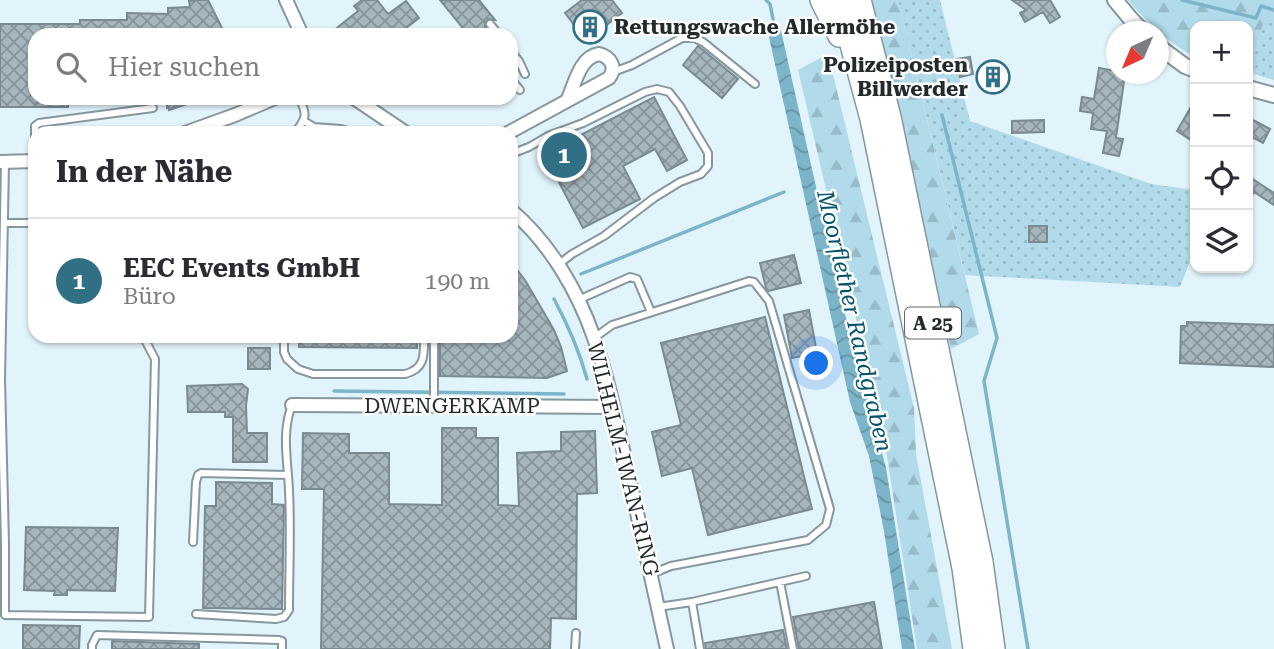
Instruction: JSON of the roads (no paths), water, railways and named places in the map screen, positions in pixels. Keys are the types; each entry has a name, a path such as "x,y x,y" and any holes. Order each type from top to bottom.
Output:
{"highway":[{"path":"821,0 833,22 871,119"},
{"name":"A 25","path":"839,0 871,119 963,568 974,649"},
{"name":"A 25","path":"860,0 890,117 982,562 994,649"}],"street":[{"path":"286,0 299,28"},
{"path":"1115,0 1133,21"},
{"path":"1169,54 1190,68"},
{"path":"518,127 604,82 613,72 607,57 592,55 586,61 568,99"},
{"path":"1253,90 1274,96"},
{"path":"204,126 259,105"},
{"path":"364,105 396,126"},
{"path":"3,162 28,161"},
{"name":"WILHELM-IWAN-RING","path":"518,217 558,265 594,338 613,407 667,649"},
{"name":"DWENGERKAMP","path":"292,404 434,401 613,407"}],"lane":[{"path":"490,24 493,28"},
{"path":"613,72 632,65 682,38 690,37 703,42 755,84"},
{"path":"518,62 525,74"},
{"path":"518,152 645,92 657,89 668,92 680,106 709,153 708,166 701,174 680,182 654,198 604,236 558,265"},
{"path":"300,126 306,114 302,105"},
{"path":"35,126 39,123 153,108"},
{"path":"304,121 312,126"},
{"path":"3,162 1,379 5,615 149,617 155,359 147,343"},
{"path":"4,223 28,223"},
{"path":"577,301 630,277 637,279 651,312"},
{"path":"594,338 612,325 749,281 754,282 769,301 830,509 826,525 807,540 671,566 651,574"},
{"path":"284,343 287,359 298,369 313,374 413,372 421,366 424,343"},
{"path":"434,343 434,401"},
{"path":"196,614 276,619 284,617 289,610 290,529 285,429 292,404"},
{"path":"193,542 195,482 198,475 288,475"},
{"path":"658,607 806,576"},
{"path":"780,582 793,649"},
{"path":"692,601 700,649"},
{"path":"575,649 576,633"},
{"path":"92,649 97,635 279,640 282,641 282,649"}],"water":[{"path":"780,26 842,303 886,468 915,649 902,649 884,531 869,456 850,402 769,37"}],"waterway":[{"name":"Moorflether Randgraben","path":"766,0 770,4 776,34"},
{"path":"1182,0 1256,18 1261,6 1274,10"},
{"path":"942,115 997,338 984,381 1028,649"},
{"path":"581,274 784,192"},
{"path":"554,299 573,338 587,379"},
{"path":"334,391 564,394"}],"place":[{"name":"Rettungswache Allermöhe","path":"590,27"},
{"name":"Polizeiposten Billwerder","path":"993,77"},
{"name":"EEC Events GmbH","path":"564,155"}]}
